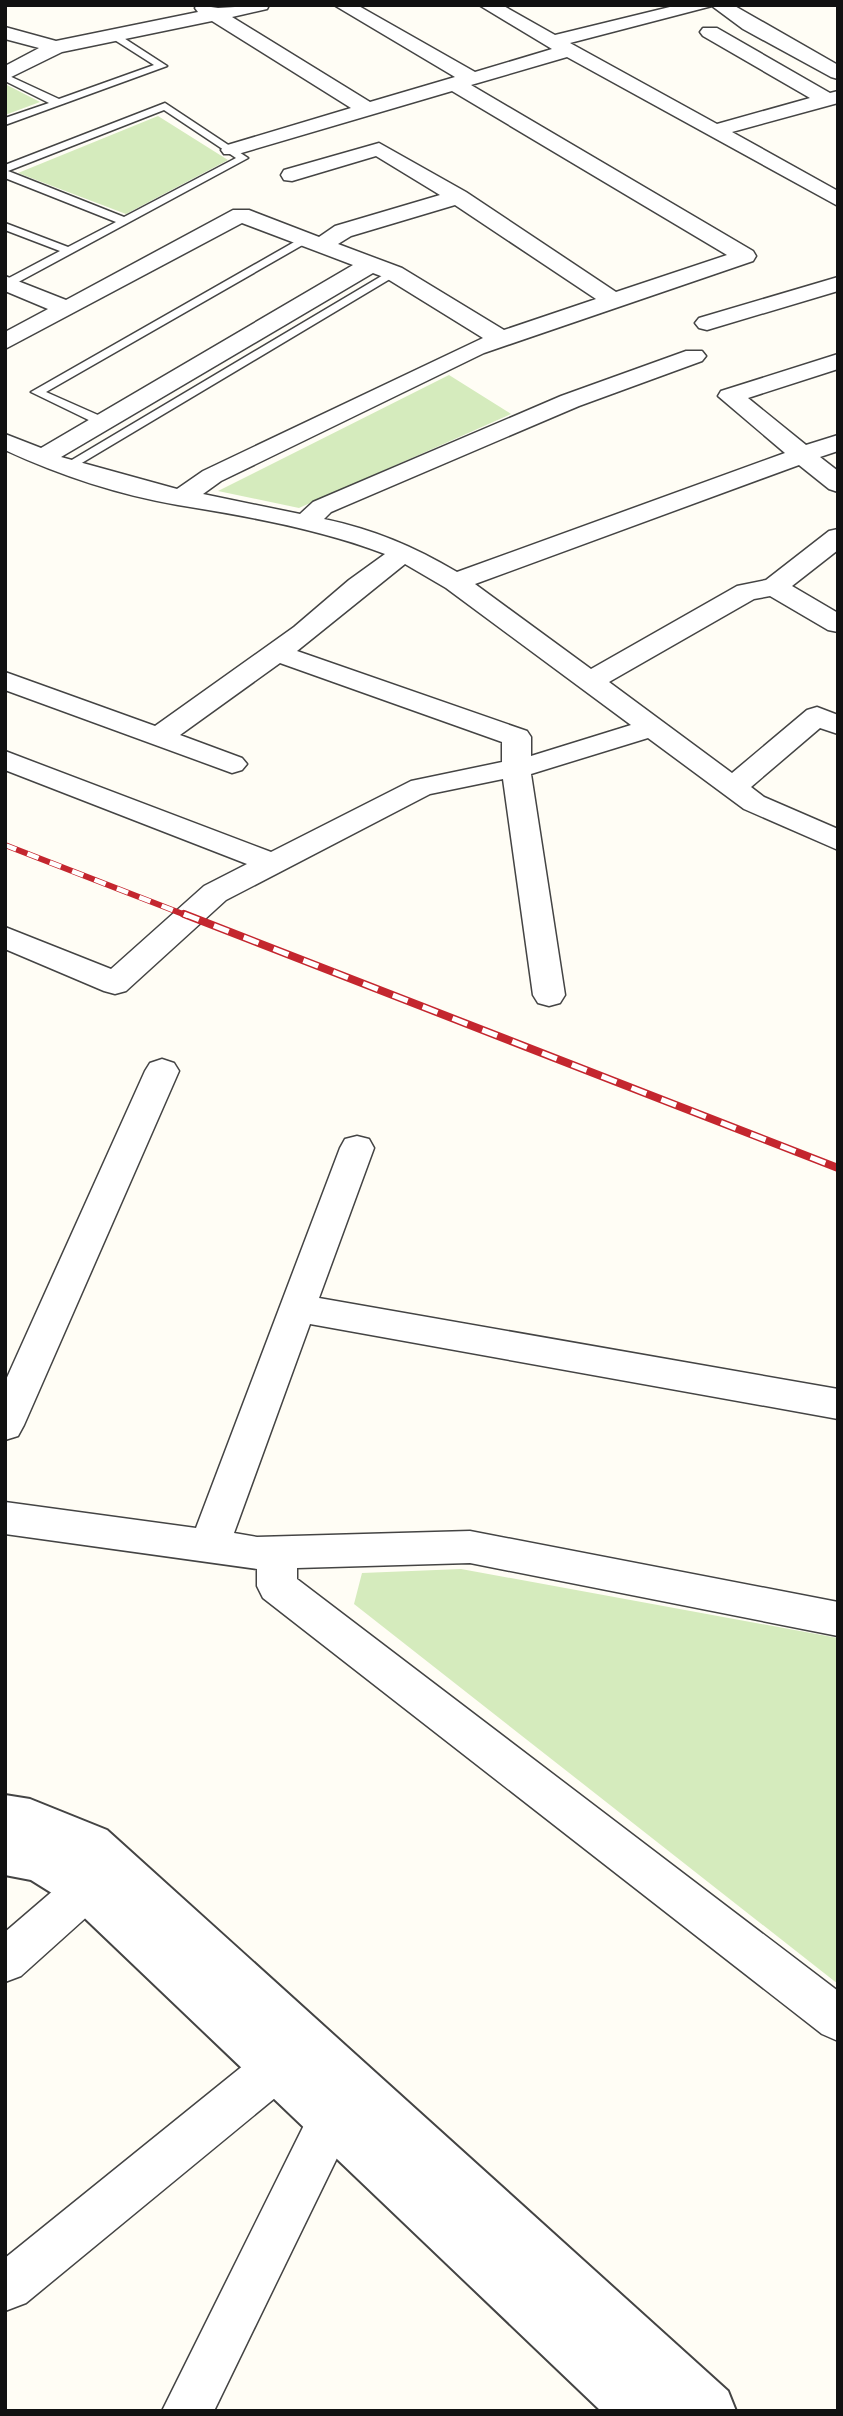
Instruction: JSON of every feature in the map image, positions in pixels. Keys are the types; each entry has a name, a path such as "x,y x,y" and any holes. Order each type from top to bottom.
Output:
{"street":[{"path":"5,76 56,47 208,10 260,5"},
{"path":"181,498 212,476 477,348 745,256 343,5"},
{"path":"488,5 838,200"},
{"path":"231,150 464,82 561,46 703,5"},
{"path":"720,5 750,25 838,73"},
{"path":"208,10 368,110"},
{"path":"710,32 832,99"},
{"path":"5,33 56,47"},
{"path":"714,131 832,99"},
{"path":"292,174 379,149 458,197 614,301"},
{"path":"815,187 838,181"},
{"path":"314,242 458,197"},
{"path":"5,342 241,215 383,269 502,339"},
{"path":"28,455 103,422 383,269"},
{"path":"6,284 67,309"},
{"path":"708,323 838,284"},
{"path":"305,523 322,507 570,401 694,356"},
{"path":"838,361 730,396 838,484"},
{"path":"455,582 838,442"},
{"path":"28,455 181,498 353,533 404,552 455,582 754,803 838,841"},
{"path":"589,682 746,592 774,587 838,537"},
{"path":"158,737 304,634 358,586 404,552"},
{"path":"774,587 838,624"},
{"path":"275,652 517,737 516,768 549,995"},
{"path":"5,680 232,764"},
{"path":"733,788 817,716 838,725"},
{"path":"5,937 115,983 215,893 270,862 421,787 516,768 652,728"},
{"path":"5,760 270,862"},
{"path":"5,1425 162,1071"},
{"path":"209,1547 358,1148"},
{"path":"298,1308 838,1404"},
{"path":"5,1518 257,1553 470,1547 838,1619"},
{"path":"277,1553 277,1586 838,2020"},
{"path":"5,1816 30,1820 90,1845 100,1877 276,2068 642,2411"},
{"path":"5,1853 100,1877 708,2411"},
{"path":"5,1961 100,1877"},
{"path":"5,2286 15,2281 276,2068"},
{"path":"187,2411 331,2121"}],"lane":[{"path":"5,122 162,66 113,35"},
{"path":"5,76 58,103"},
{"path":"5,172 165,106 243,158 6,284"},
{"path":"5,172 124,221"},
{"path":"5,226 69,251"},
{"path":"103,422 37,392 314,242"},
{"path":"28,455 383,269"}],"green space":[{"path":"5,84 40,102 5,115"},
{"path":"158,116 228,160 126,214 18,173"},
{"path":"449,375 511,414 299,508 218,491"},
{"path":"461,1569 838,1638 838,1984 354,1604 362,1573"}],"railway":[{"path":"5,845 188,916"},
{"path":"184,914 838,1168"}]}
